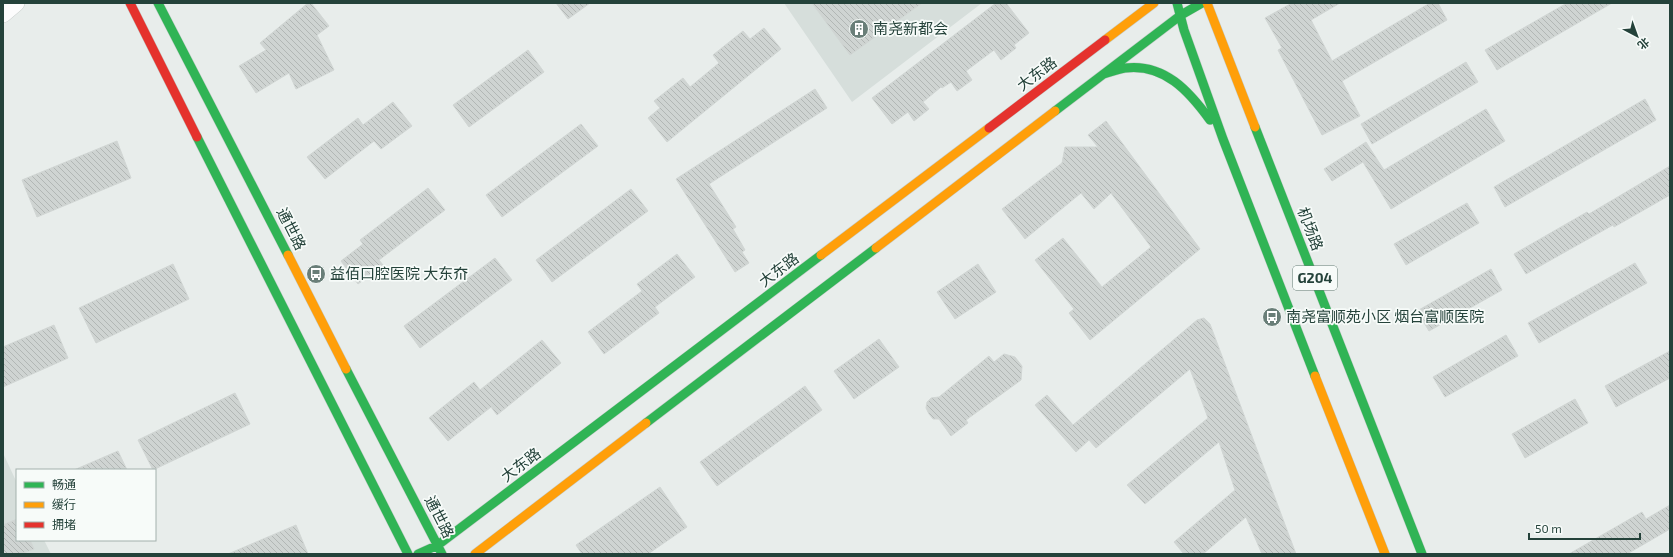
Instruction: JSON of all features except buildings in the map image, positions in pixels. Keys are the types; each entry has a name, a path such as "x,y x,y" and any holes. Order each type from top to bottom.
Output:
{"main road":[{"path":"130,3 408,554"},
{"name":"通世路","path":"158,3 442,554"},
{"name":"大东路","path":"418,554 438,545 1154,3"},
{"name":"G204","path":"1177,3 1184,30 1223,139 1384,554"},
{"path":"475,554 1181,15 1202,3"},
{"name":"机场路","path":"1207,3 1422,554"},
{"path":"1104,74 1128,68 1149,69 1169,76 1188,92 1223,139"}],"street":[{"path":"3,14 16,3"}],"shaded area":[{"path":"784,3 982,3 852,102"},
{"path":"3,453 16,481 16,541 44,541 51,554 3,554"}],"traffic: fast":[{"path":"158,3 288,255"},
{"path":"1177,3 1184,30 1223,139 1315,376"},
{"path":"1055,111 1181,15 1202,3"},
{"path":"1104,74 1122,68 1152,70 1174,81 1184,89 1210,120"},
{"path":"1255,127 1422,554"},
{"path":"197,137 408,554"},
{"path":"646,423 876,248"},
{"path":"418,554 438,545 821,255"},
{"path":"346,369 442,554"}],"traffic: slow":[{"path":"1105,40 1154,3"},
{"path":"1207,3 1255,127"},
{"path":"876,248 1055,111"},
{"path":"821,255 989,128"},
{"path":"288,255 346,369"},
{"path":"1315,376 1385,554"},
{"path":"475,554 646,423"}],"traffic: jam":[{"path":"130,3 197,137"},
{"path":"989,128 1105,40"}],"place":[{"name":"南尧新都会","path":"859,29"},
{"name":"益佰口腔医院 大东夼","path":"316,274"},
{"name":"南尧富顺苑小区 烟台富顺医院","path":"1272,317"}]}
